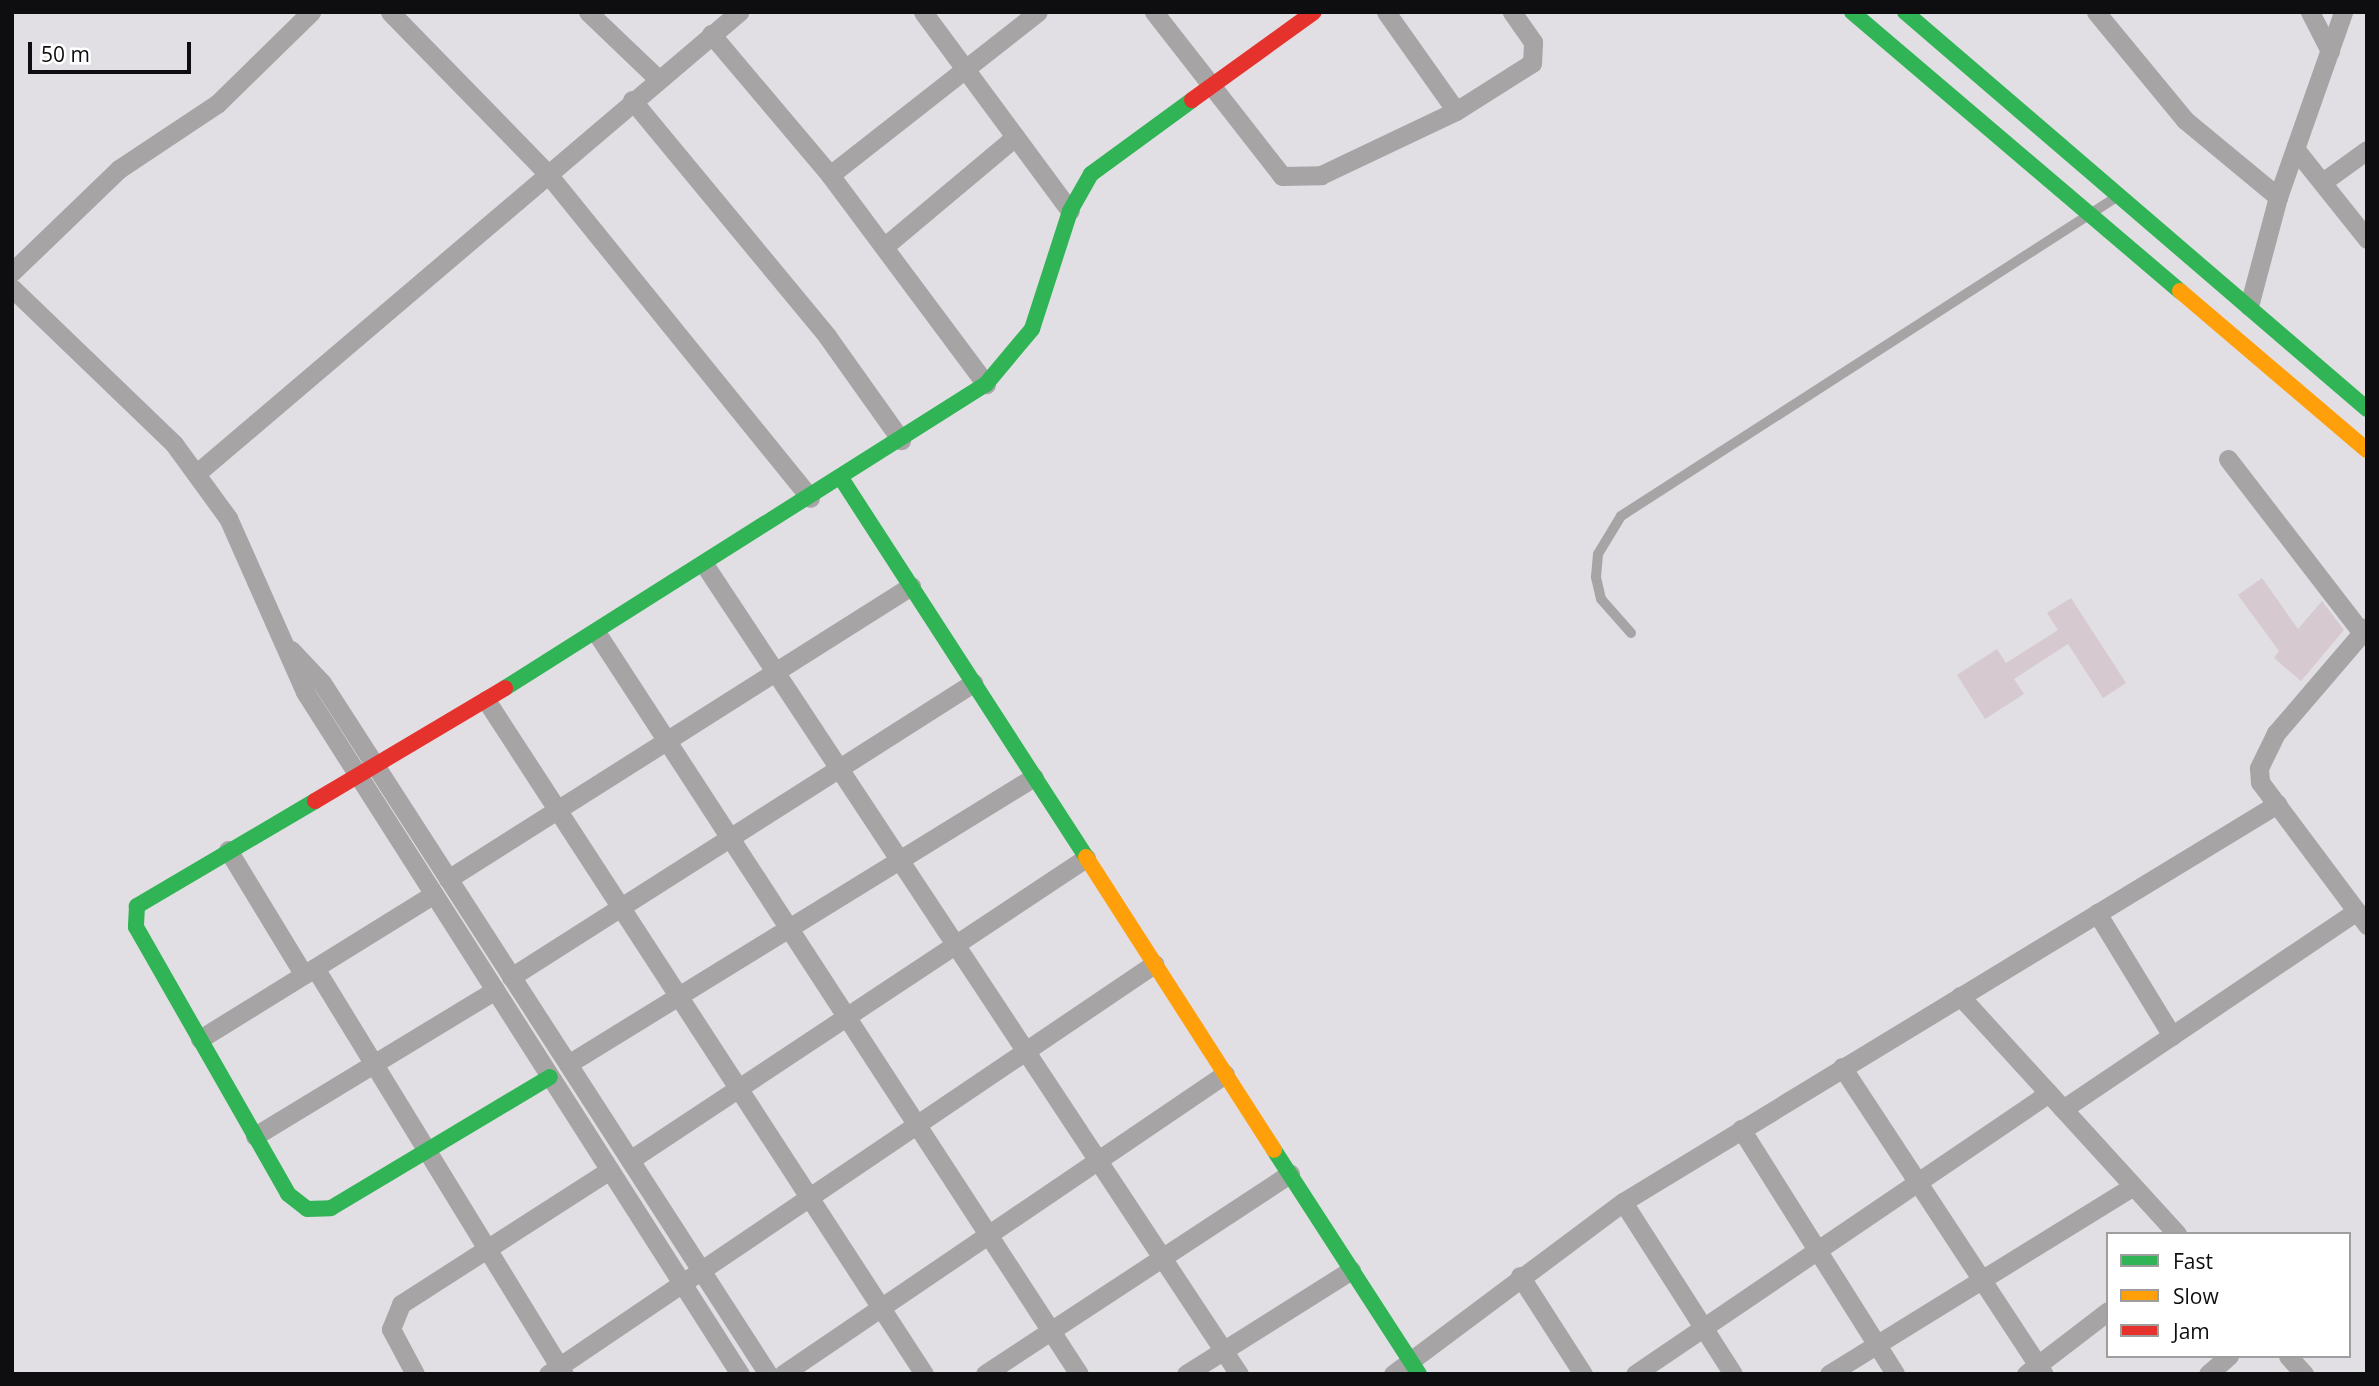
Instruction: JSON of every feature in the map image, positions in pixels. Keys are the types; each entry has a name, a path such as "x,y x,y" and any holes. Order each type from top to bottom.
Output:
{"street":[{"path":"12,272 120,169 217,104 311,12"},
{"path":"390,12 547,173 810,498"},
{"path":"588,12 657,78"},
{"path":"197,473 657,78 739,12"},
{"path":"923,12 1070,211"},
{"path":"830,175 1038,12"},
{"path":"1154,12 1268,163 1296,180 1392,146 1456,111 1532,63 1533,42 1512,12"},
{"path":"550,1077 427,1151 319,1210 288,1194 200,1039 135,913 147,895 486,700 810,498 986,384 1032,328 1070,211 1091,174 1314,12"},
{"path":"1386,12 1456,111"},
{"path":"1852,12 2367,450"},
{"path":"1905,12 2367,409"},
{"path":"2096,12 2185,120 2278,197"},
{"path":"2310,12 2330,51"},
{"path":"2249,306 2278,197 2343,12"},
{"path":"711,34 830,175 986,384"},
{"path":"632,100 827,336 901,440"},
{"path":"885,246 1015,137"},
{"path":"2296,150 2325,181 2367,239"},
{"path":"2325,181 2367,150"},
{"path":"12,288 197,473 228,519 291,650 304,692 740,1374"},
{"path":"2063,1109 2172,1036 2362,918 2260,782 2263,755 2364,630 2228,459"},
{"path":"841,478 1415,1368"},
{"path":"704,564 1238,1374"},
{"path":"448,879 911,586"},
{"path":"596,632 1079,1374"},
{"path":"291,650 322,683 768,1374"},
{"path":"512,977 973,683"},
{"path":"486,700 924,1374"},
{"path":"568,1063 1034,777"},
{"path":"1393,1374 1415,1368 1520,1276 1623,1202 2277,804"},
{"path":"228,850 374,1063 557,1371 1154,964"},
{"path":"630,1160 1086,858"},
{"path":"200,1039 434,894"},
{"path":"2097,913 2172,1036"},
{"path":"255,1136 495,990"},
{"path":"1960,996 2175,1232"},
{"path":"1842,1067 1981,1279 2036,1371 2106,1313"},
{"path":"783,1374 1226,1074"},
{"path":"1635,1374 1916,1180 2049,1093"},
{"path":"1741,1129 1895,1374"},
{"path":"415,1374 393,1339 395,1311 610,1170"},
{"path":"985,1374 1290,1174"},
{"path":"1829,1374 2133,1186"},
{"path":"1623,1202 1733,1374"},
{"path":"1186,1374 1351,1270"},
{"path":"1520,1276 1583,1374"},
{"path":"2208,1374 2227,1358"},
{"path":"2290,1358 2304,1374"}],"lane":[{"path":"1631,633 1601,599 1596,577 1598,554 1621,516 2119,196"}],"building":[{"path":"2262,578 2298,629 2322,601 2344,630 2301,681 2274,658 2279,651 2238,595"},
{"path":"2071,598 2126,683 2103,698 2068,644 2014,679 2024,694 1985,719 1957,675 1997,649 2006,663 2058,630 2047,613"}],"traffic: fast":[{"path":"1852,12 2180,291"},
{"path":"1905,12 2367,409"},
{"path":"505,688 986,384 1032,329 1070,211 1091,174 1192,100"},
{"path":"841,478 1086,857"},
{"path":"315,801 137,906 136,927 288,1194 307,1209 331,1208 550,1077"},
{"path":"1274,1150 1419,1374"}],"traffic: slow":[{"path":"2180,291 2367,450"},
{"path":"1086,857 1274,1150"}],"traffic: jam":[{"path":"1192,100 1314,12"},
{"path":"315,801 505,688"}]}
